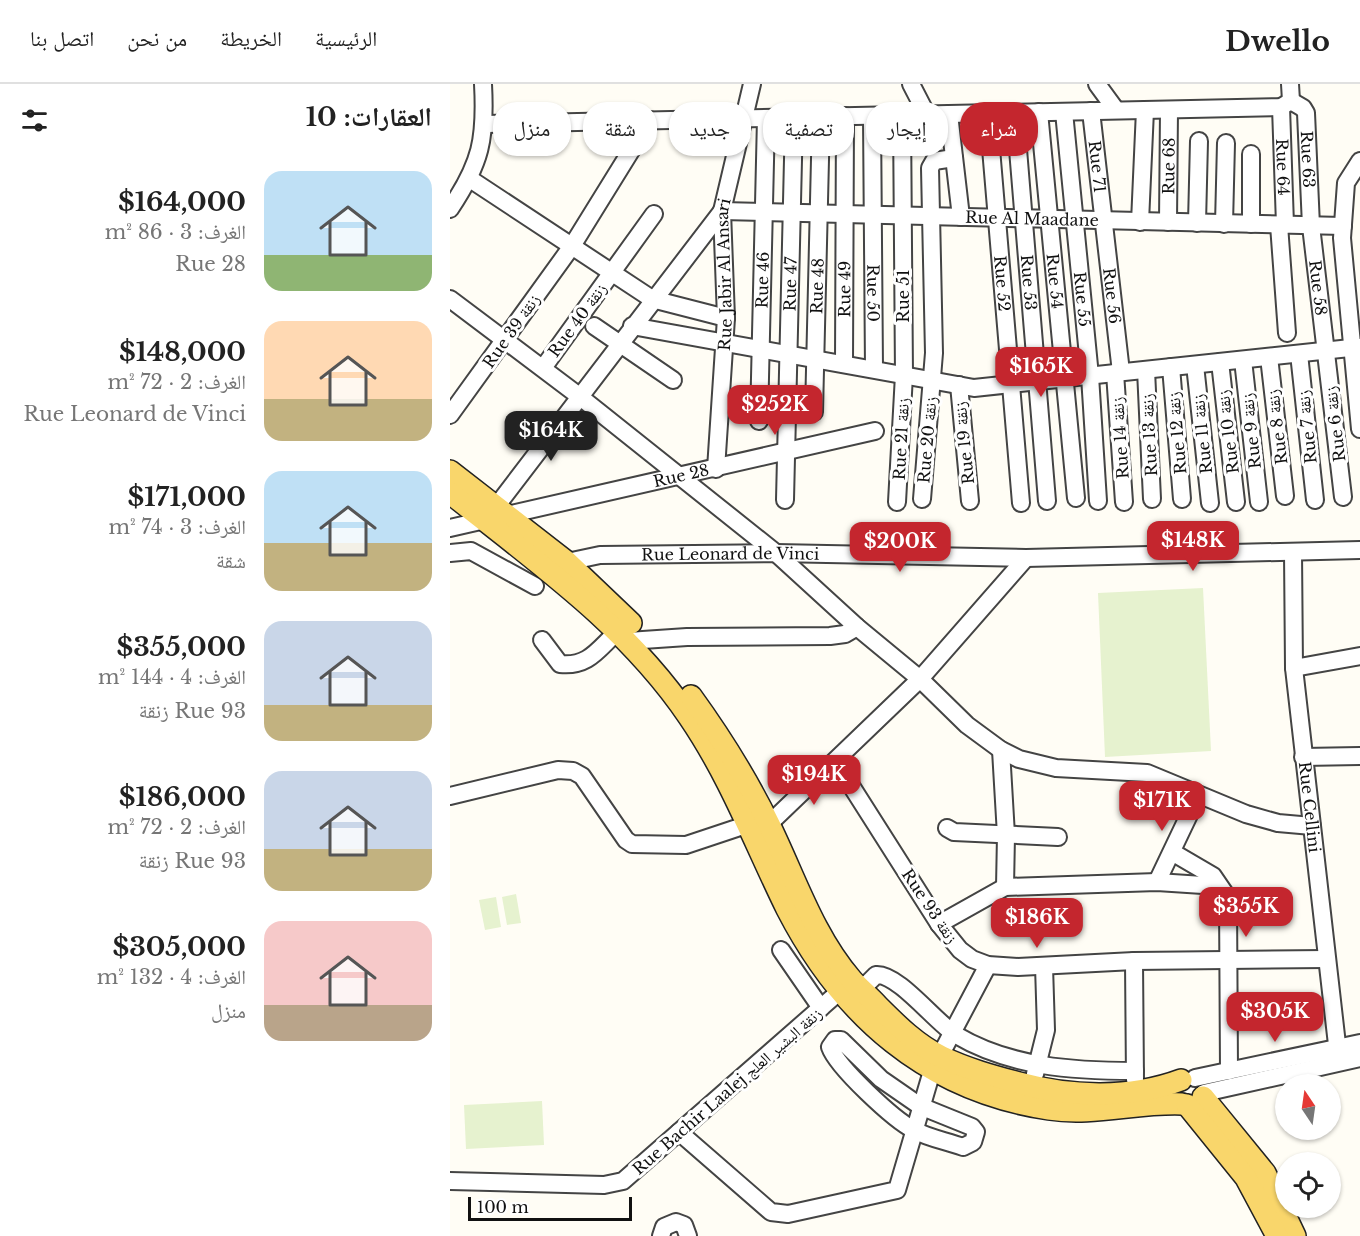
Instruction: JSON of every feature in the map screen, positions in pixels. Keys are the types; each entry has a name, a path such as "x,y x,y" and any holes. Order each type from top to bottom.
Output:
{"main road":[{"path":"450,471 630,637"},
{"path":"450,493 497,515 567,562 630,637 669,689 759,824 788,910 897,1047 937,1064 1030,1086 1072,1093 1135,1081 1192,1093 1265,1173 1295,1236"},
{"path":"937,1064 978,1092 1048,1109 1075,1111 1192,1093"},
{"path":"1192,1093 1246,1178 1276,1236"}],"street":[{"path":"450,209 470,179 485,123 483,84"},
{"name":"Rue Jabir Al Ansari","path":"748,102 752,84"},
{"path":"910,84 920,102"},
{"path":"1097,84 1116,110"},
{"path":"1039,112 1169,110 1287,97"},
{"name":"Rue 64","path":"1287,97 1282,225 1287,333"},
{"name":"Rue 63","path":"1287,97 1304,108 1306,113 1311,226"},
{"path":"1140,222 1145,110"},
{"name":"Rue 68","path":"1168,222 1169,110"},
{"name":"Rue 71","path":"1091,111 1104,221"},
{"name":"Rue 54","path":"1039,112 1076,498"},
{"name":"Rue 55","path":"1064,112 1090,376 1098,501"},
{"path":"960,114 950,114 961,218"},
{"path":"485,123 583,121"},
{"path":"1197,223 1198,141"},
{"path":"1224,224 1226,143"},
{"path":"1251,154 1251,224"},
{"name":"Rue 39 زنقة","path":"450,415 572,246 628,156"},
{"name":"Rue Jabir Al Ansari","path":"716,469 726,318 722,211 736,156"},
{"name":"Rue 46","path":"759,421 765,156"},
{"name":"Rue 47","path":"785,500 793,156"},
{"name":"Rue 48","path":"814,412 820,156"},
{"name":"Rue 49","path":"844,364 845,156"},
{"name":"Rue 50","path":"872,156 874,369"},
{"name":"Rue 51","path":"902,156 904,375"},
{"name":"Rue 52","path":"992,156 1021,503"},
{"name":"Rue 53","path":"1019,156 1047,501"},
{"name":"Rue 20 زنقة","path":"922,499 934,353 931,165 934,161 954,158"},
{"path":"1360,161 1346,183 1343,226 1356,348 1360,429"},
{"path":"470,179 652,299 726,318"},
{"path":"497,515 579,396 722,211"},
{"name":"Rue Al Maadane","path":"722,211 1343,226"},
{"name":"Rue 40 زنقة","path":"543,368 654,214"},
{"name":"Rue 56","path":"1104,221 1118,373"},
{"name":"Rue 58","path":"1311,226 1326,351"},
{"path":"450,299 683,477 776,553 857,627 920,680 967,725 1001,750 1019,759 1056,768 1084,772 1146,773 1198,796 1278,823 1312,826"},
{"path":"594,326 673,380"},
{"path":"632,326 981,388 1356,348"},
{"name":"Rue 6 زنقة","path":"1326,351 1343,497"},
{"name":"Rue 7 زنقة","path":"1299,354 1316,500"},
{"name":"Rue 8 زنقة","path":"1269,357 1286,496"},
{"name":"Rue 9 زنقة","path":"1243,360 1260,502"},
{"name":"Rue 10 زنقة","path":"1220,362 1236,502"},
{"name":"Rue 11 زنقة","path":"1194,365 1210,503"},
{"name":"Rue 12 زنقة","path":"1172,367 1182,499"},
{"name":"Rue 13 زنقة","path":"1146,370 1152,499"},
{"name":"Rue 14 زنقة","path":"1118,373 1124,502"},
{"name":"Rue 21 زنقة","path":"897,502 904,375"},
{"name":"Rue 19 زنقة","path":"959,385 970,501"},
{"name":"Rue 28","path":"450,528 497,515 683,477 875,431"},
{"path":"451,549 471,551 535,586"},
{"name":"Rue Leonard de Vinci","path":"567,562 600,555 776,553 1026,558 1360,550"},
{"name":"Rue Cellini","path":"1293,552 1294,668 1338,1055"},
{"path":"450,796 558,770 568,770 582,776 632,844 686,844 759,824 836,762 920,680 1026,558"},
{"path":"542,640 560,664 577,665 630,637 830,636 845,634 857,627"},
{"path":"1294,668 1360,656"},
{"path":"1001,750 1006,835 1005,887"},
{"path":"1304,757 1360,756"},
{"name":"Rue 93 زنقة","path":"836,762 939,924 960,950 972,959 988,964 1044,966 1228,958 1326,959"},
{"path":"1157,882 1198,796"},
{"path":"947,828 954,832 1058,837"},
{"path":"1172,852 1213,876 1218,886"},
{"path":"939,924 1005,887 1157,882 1218,886 1224,889 1228,898 1229,1071"},
{"path":"781,950 821,1008"},
{"path":"954,1033 980,1048 1038,1066 1135,1081 1134,961"},
{"path":"679,1132 771,1212 788,1214 897,1190 920,1106 937,1064 988,964"},
{"path":"1030,1086 1038,1066 1046,1030 1044,966"},
{"name":"Rue Bachir Laalej زنقة البشير العلج","path":"450,1181 615,1184 631,1175 821,1008 851,987 876,975 891,978 954,1033"},
{"path":"835,1040 841,1040 881,1079 920,1106 972,1127 976,1132 973,1142 963,1147 913,1130 882,1106 838,1061 830,1047 835,1040"},
{"path":"1192,1093 1338,1055 1360,1043"},
{"path":"1192,1093 1229,1071 1338,1055 1360,1058"},
{"path":"661,1236 664,1227 676,1222 684,1225 688,1236"}],"green space":[{"path":"1203,588 1211,751 1105,757 1098,593"},
{"path":"516,894 521,923 507,925 502,897"},
{"path":"496,897 501,927 485,930 479,900"},
{"path":"542,1101 544,1145 466,1149 464,1105"}]}
